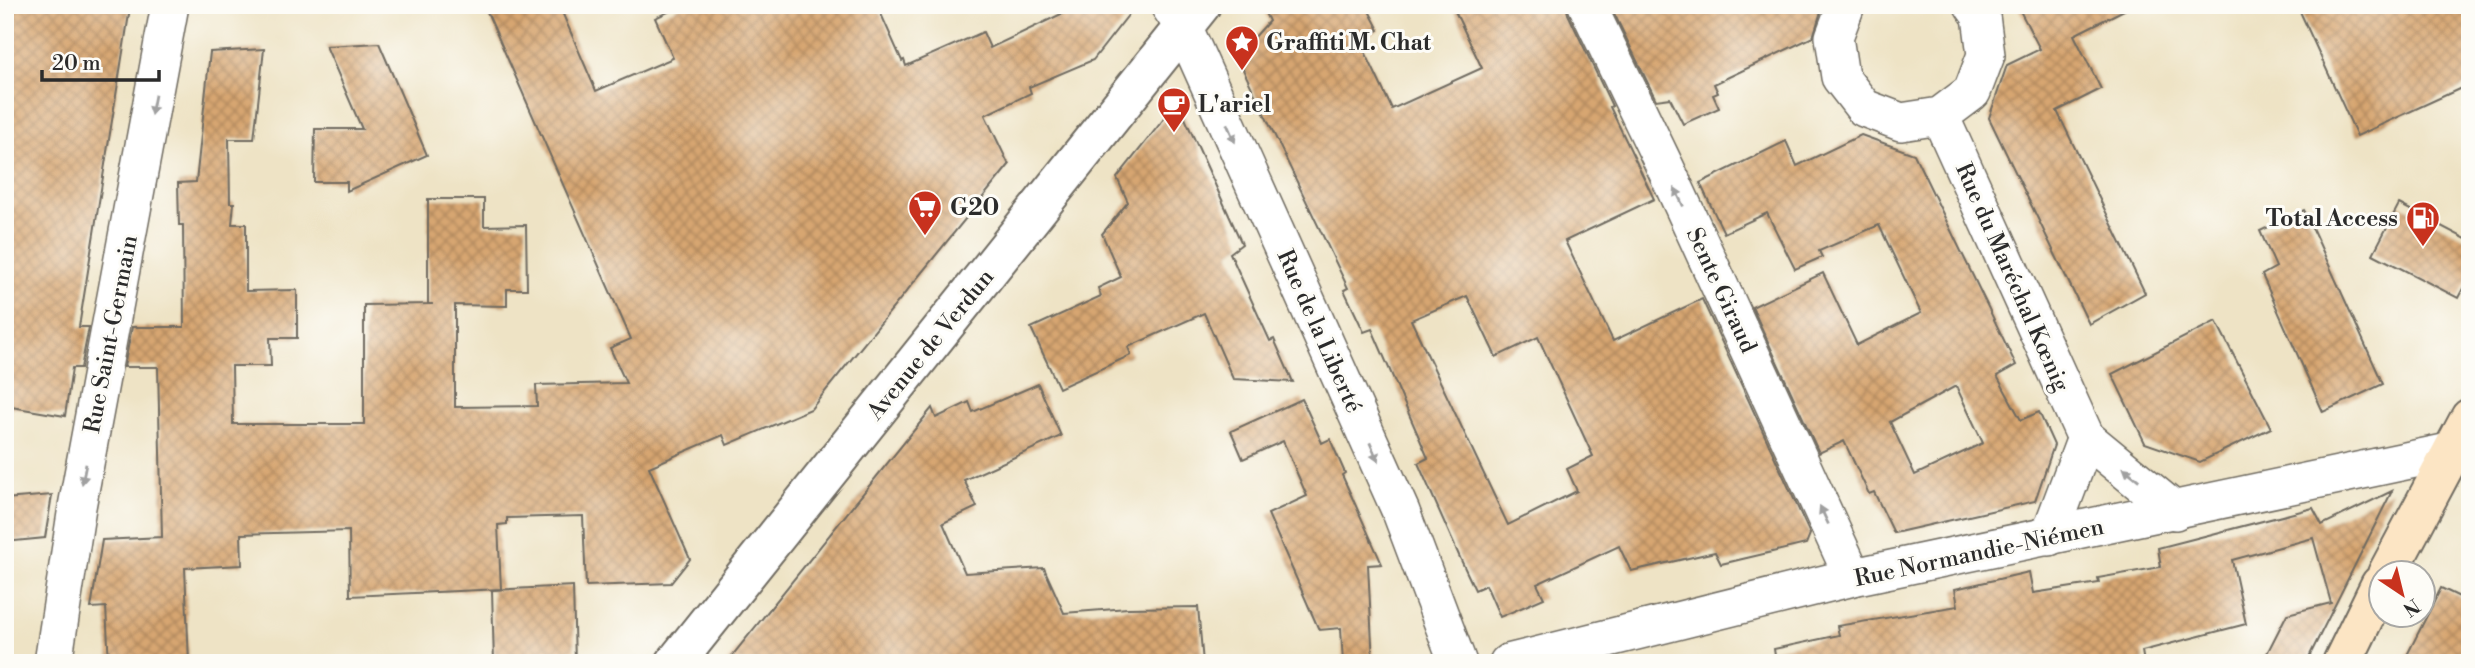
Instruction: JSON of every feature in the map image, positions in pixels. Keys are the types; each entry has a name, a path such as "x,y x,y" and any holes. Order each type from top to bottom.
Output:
{"main road":[{"path":"2394,560 2461,434"},
{"path":"2343,663 2366,616"}],"street":[{"path":"168,22 192,5"},
{"name":"Sente Giraud","path":"1587,5 1666,169 1853,577"},
{"path":"1846,5 1834,37 1840,77 1864,108 1901,122 1940,116 1972,92 1986,55 1981,16 1973,5"},
{"name":"Avenue de Verdun","path":"675,663 1185,12"},
{"name":"Rue de la Liberté","path":"1185,12 1401,512 1458,663"},
{"name":"Rue Saint-Germain","path":"52,663 77,507 168,22"},
{"name":"Rue du Maréchal Kœnig","path":"1940,116 2086,438 2175,511"},
{"name":"Rue Normandie-Niémen","path":"1508,663 1853,577 2175,511 2461,434"},
{"path":"2049,537 2086,438"}],"building":[{"path":"5,5 120,5 120,8 130,8 79,327 89,327 81,368 72,368 65,416 5,406"},
{"path":"484,5 559,5 596,91 673,58 655,18 683,5 877,5 906,66 983,32 990,48 1080,5 1136,5 1093,60 1029,87 1031,93 985,115 1009,165 811,409 727,445 723,435 649,467 690,559 671,583 586,586 583,516 507,518 507,524 498,525 501,589 350,596 349,531 241,534 242,565 185,568 189,663 109,663 106,607 91,608 102,540 162,537 158,367 124,367 132,327 184,327 183,225 179,225 178,183 196,182 210,52 264,49 254,139 229,139 230,203 234,203 232,224 246,224 246,291 297,290 297,338 270,338 271,366 232,366 233,424 364,424 364,305 433,304 428,304 428,199 484,199 484,226 526,225 527,289 507,289 507,306 455,305 455,407 537,406 536,385 626,383 610,348 631,339"},
{"path":"1261,5 1366,5 1379,30 1359,39 1392,109 1482,68 1452,5 1566,5 1654,199 1565,241 1613,341 1702,299 1810,534 1806,544 1721,564 1715,552 1631,571 1619,546 1537,584 1544,598 1500,617 1486,585 1475,590 1418,463 1428,458 1372,329 1364,332 1344,290 1348,288 1237,57 1269,21","holes":["1467,296 1496,357 1538,337 1593,456 1567,469 1577,491 1508,525 1411,320"]},
{"path":"1610,5 1823,5 1813,37 1714,84 1718,93 1713,95 1719,108 1683,124 1670,98 1656,100"},
{"path":"2017,5 2134,5 2074,35 2101,89 2057,111 2145,293 2089,324 1989,118 2007,65 2040,49"},
{"path":"2297,5 2470,5 2470,84 2357,136"},
{"path":"379,43 427,155 347,191 347,182 314,182 315,129 362,129 326,46"},
{"path":"1167,115 1184,116 1242,244 1230,253 1270,341 1274,339 1293,382 1233,379 1204,313 1128,347 1131,355 1059,388 1031,328 1101,296 1098,288 1121,277 1102,234 1128,202 1117,178"},
{"path":"1861,135 1914,154 2016,365 1997,376 2021,420 2039,412 2054,445 2035,501 1894,533 1874,492 1869,494 1844,441 1819,453 1752,307 1823,273 1857,345 1921,313 1879,225 1819,251 1822,257 1795,269 1767,213 1724,233 1700,183 1786,141 1797,166","holes":["1956,386 1983,443 1915,475 1890,422"]},
{"name":"Total Access","path":"2399,204 2470,241 2470,275 2458,298 2373,254"},
{"path":"2304,210 2383,384 2323,412 2262,275 2276,267 2260,231"},
{"path":"2216,321 2271,428 2200,462 2145,443 2112,374"},
{"path":"1038,384 1061,436 964,480 977,507 943,523 965,573 1044,568 1064,613 1128,608 1198,607 1203,663 727,662 932,408 936,418 969,402 973,412"},
{"path":"1302,399 1322,443 1330,439 1345,473 1342,475 1382,564 1368,565 1373,663 1343,663 1341,628 1319,630 1268,514 1307,496 1283,441 1243,459 1231,431"},
{"path":"2392,491 2306,663 2262,663 2287,614 2331,603 2313,538 2232,560 2246,624 2142,651 2144,663 1776,663 1774,649 1839,635 1837,626 1958,606 1955,589 2029,572 2033,593 2099,583 2098,578 2161,567 2158,548 2313,508 2322,525"},
{"path":"52,495 45,538 5,542 5,499"},
{"path":"573,586 575,663 494,663 492,590"},
{"path":"2441,588 2470,602 2470,663 2403,663 2420,630 2436,630 2436,598"}],"place":[{"name":"Graffiti M. Chat","path":"1242,72"},
{"name":"L'ariel","path":"1174,134"},
{"name":"G20","path":"925,237"},
{"name":"Total Access","path":"2423,248"}]}
